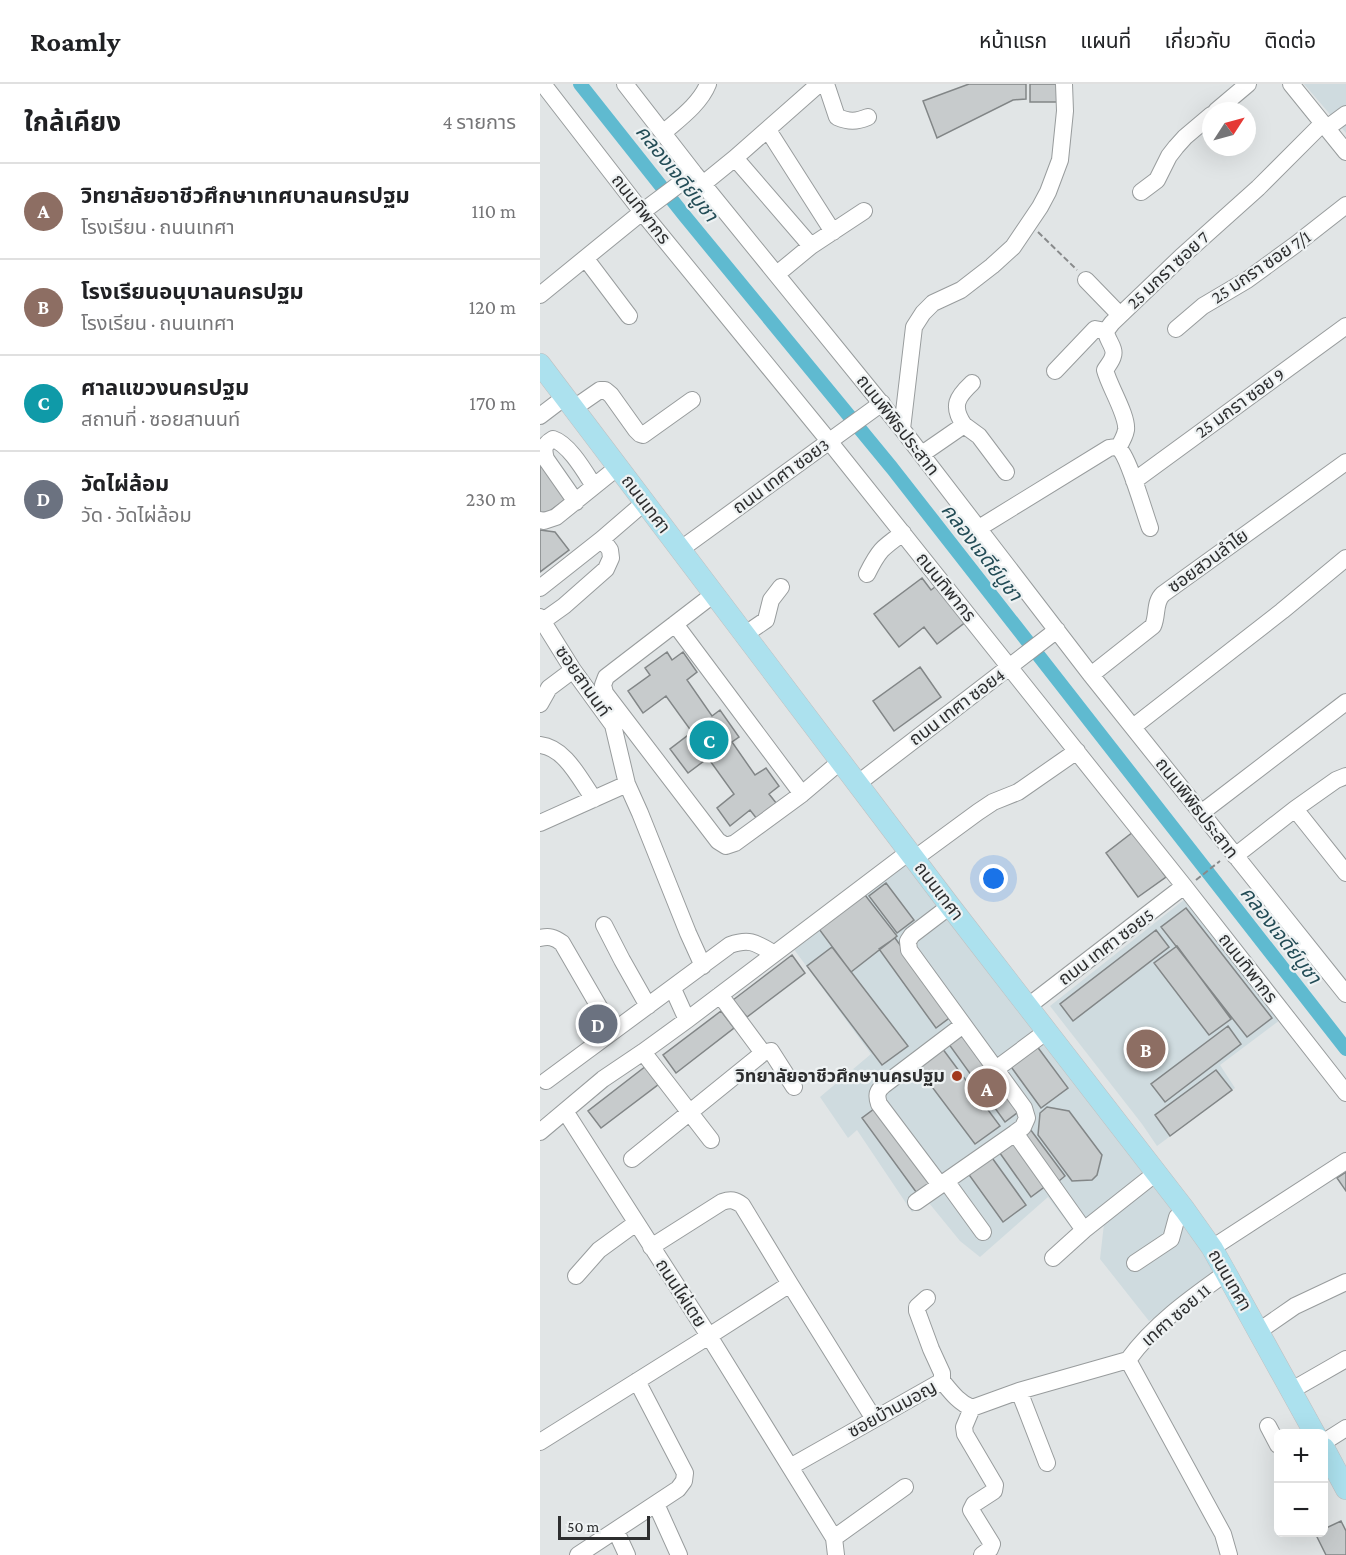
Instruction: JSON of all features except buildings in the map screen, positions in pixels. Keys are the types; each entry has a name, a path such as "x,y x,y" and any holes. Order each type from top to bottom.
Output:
{"main road":[{"name":"ถนนเทศา","path":"540,364 841,761 856,784 1185,1210 1212,1248 1312,1429"},
{"path":"1328,1458 1346,1489"}],"street":[{"name":"ถนนทิพากร","path":"543,84 835,437 903,533 1014,663 1077,751 1346,1093"},
{"name":"ถนนพิพิธประสาท","path":"625,84 777,274 877,406 902,429 922,454 979,528 1053,633 1091,675 1201,813 1228,859 1346,994"},
{"path":"663,133 700,98 708,84"},
{"path":"540,296 680,184 699,178 735,158 819,84"},
{"path":"826,84 837,117 857,122 868,117"},
{"path":"902,429 914,327 933,303 961,290 992,266 1013,247 1029,225 1048,192 1060,160 1065,111 1064,84"},
{"path":"1227,102 1248,84"},
{"path":"1291,84 1346,152"},
{"name":"25 มกรา ซอย 7","path":"1106,331 1181,257 1325,126 1346,114"},
{"path":"1141,192 1157,180 1176,147 1202,123"},
{"path":"768,130 833,232"},
{"path":"735,158 811,246"},
{"name":"25 มกรา ซอย 7/1","path":"1176,329 1203,306 1247,280 1295,246 1346,205"},
{"path":"777,274 811,246 864,211"},
{"path":"586,259 629,316"},
{"path":"1086,280 1120,315"},
{"name":"25 มกรา ซอย 9","path":"1134,481 1346,326"},
{"path":"1055,370 1095,329 1106,331 1114,352 1106,370 1108,380 1124,418 1126,430 1118,448"},
{"path":"972,383 960,394 956,405 958,416 964,425 979,436 1006,472"},
{"path":"540,416 600,390 605,390 636,430 643,435 692,400"},
{"name":"ถนน เทศา ซอย3","path":"681,549 877,406"},
{"path":"922,454 964,425"},
{"path":"576,502 546,459 545,446 549,442 553,439 559,441 567,448 594,486"},
{"path":"979,528 1114,447 1122,453 1150,528"},
{"name":"ซอยสวนลำไย","path":"1091,675 1153,626 1158,600 1163,594 1346,462"},
{"path":"540,520 556,517 618,467"},
{"path":"540,588 645,502"},
{"path":"867,574 877,554 903,533"},
{"path":"541,619 564,606 606,569 612,558 610,550 602,539"},
{"path":"1133,727 1346,558"},
{"path":"744,635 766,620 771,600 781,587"},
{"path":"714,594 606,677 603,685 605,693 718,841 726,846 735,843 802,794 841,761"},
{"name":"ซอยสานนท์","path":"541,619 573,670 613,724 627,784 703,966"},
{"path":"675,624 802,794"},
{"name":"ถนน เทศา ซอย4","path":"856,784 1053,633"},
{"path":"540,704 549,688 573,670"},
{"path":"1201,813 1346,702"},
{"path":"540,745 557,751 568,762 594,799"},
{"path":"540,1132 603,1079 687,1020 773,953 911,855 993,802 1018,792 1077,751"},
{"path":"1228,859 1336,780 1346,776"},
{"path":"540,823 627,784"},
{"path":"1295,809 1346,873"},
{"name":"ถนน เทศา ซอย5","path":"1027,1007 1184,886"},
{"path":"916,1202 1015,1134 1023,1127 1027,1118 1024,1108 909,950 908,941 912,935 950,906"},
{"path":"604,925 648,1006"},
{"path":"540,938 555,938 562,943 613,1031"},
{"path":"546,1081 730,945 739,942 755,942 773,953"},
{"path":"673,989 687,1020"},
{"path":"720,995 763,1053"},
{"path":"963,1025 884,1085 878,1090 876,1097 879,1104 983,1232"},
{"path":"996,1069 1047,1031"},
{"path":"632,1159 763,1053 771,1051 794,1087"},
{"path":"643,1052 711,1140"},
{"name":"ถนนไผ่เตย","path":"540,1442 709,1336 565,1111"},
{"path":"1015,1134 1084,1230"},
{"path":"1212,1248 1346,1161"},
{"path":"1053,1258 1084,1230 1156,1173"},
{"path":"651,1247 722,1202 730,1200 742,1205 874,1419"},
{"path":"1135,1263 1171,1239 1177,1217 1185,1210"},
{"path":"576,1276 599,1250 636,1223"},
{"name":"เทศา ซอย 11","path":"1128,1360 1168,1316 1226,1273"},
{"path":"1259,1330 1295,1306 1346,1282"},
{"path":"790,1284 709,1336 834,1538 836,1555"},
{"path":"927,1298 917,1307 917,1311 942,1373 942,1381"},
{"path":"1292,1390 1346,1359"},
{"path":"982,1555 990,1549 992,1544 971,1510 974,1504 994,1491 995,1485 965,1434 964,1427 972,1408 1019,1391 1128,1360 1223,1534 1229,1555"},
{"path":"578,1555 678,1489 684,1481 685,1473 637,1381"},
{"name":"ซอยบ้านมอญ","path":"790,1467 942,1381 956,1397 972,1408"},
{"path":"1019,1391 1047,1463"},
{"path":"1268,1426 1274,1437"},
{"path":"1328,1449 1346,1428"},
{"path":"834,1538 905,1487"},
{"path":"656,1504 679,1555"},
{"path":"616,1531 627,1555"}],"path":[{"path":"1029,225 1086,280"},
{"path":"1200,878 1228,859"}],"shaded area":[{"path":"1304,84 1346,84 1346,133"},
{"name":"วิทยาลัยอาชีวศึกษานครปฐม","path":"907,863 1222,1276 1149,1321 1100,1259 1105,1215 1079,1238 1048,1197 980,1257 960,1241 929,1203 912,1212 857,1130 848,1138 820,1097 871,1054 793,948"},
{"path":"1185,899 1280,1020 1220,1065 1235,1088 1157,1146 1050,1006"}],"waterway":[{"name":"คลองเจดีย์บูชา","path":"580,84 684,215 892,468 1346,1049"}],"place":[{"name":"ศาลแขวงนครปฐม","path":"709,740"},
{"name":"วัดไผ่ล้อม","path":"598,1024"},
{"name":"โรงเรียนอนุบาลนครปฐม","path":"1146,1049"},
{"name":"วิทยาลัยอาชีวศึกษานครปฐม","path":"957,1076"},
{"name":"วิทยาลัยอาชีวศึกษาเทศบาลนครปฐม","path":"987,1088"}]}
